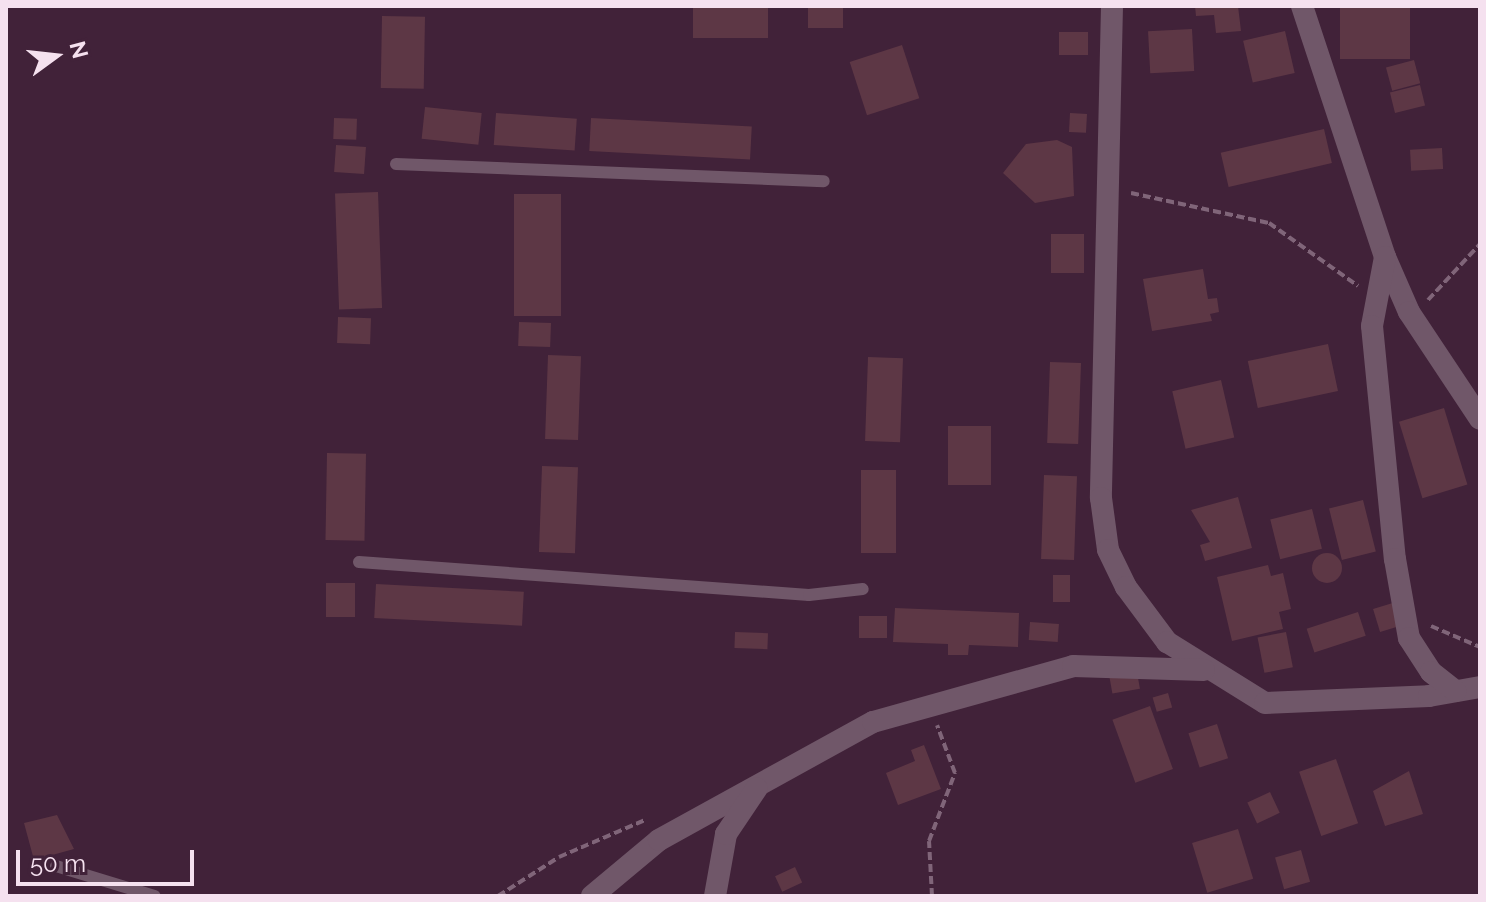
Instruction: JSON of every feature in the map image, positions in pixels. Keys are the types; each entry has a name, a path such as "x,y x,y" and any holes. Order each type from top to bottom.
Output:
{"street":[{"path":"1112,6 1101,498 1108,550 1167,642 1205,670 1265,703 1480,687"},
{"path":"1302,6 1385,257 1409,312 1480,419"},
{"path":"1385,257 1377,299 1380,428 1405,616 1431,672 1455,691"},
{"path":"592,896 659,840 873,722 1073,666 1205,670"},
{"path":"715,896 726,834 759,785"}],"lane":[{"path":"396,164 824,181"},
{"path":"359,562 809,595 863,589"},
{"path":"56,866 155,896"}],"path":[{"path":"1109,191 1184,199 1269,223 1377,299"},
{"path":"1409,312 1444,289 1480,244"},
{"path":"1405,616 1480,647"},
{"path":"930,704 955,773 929,841 932,896"}],"building":[{"path":"693,6 768,6 768,38 693,38"},
{"path":"808,6 843,6 843,28 808,28"},
{"path":"1195,6 1238,6 1241,31 1216,33 1214,15 1196,16"},
{"path":"1340,6 1410,6 1410,59 1340,59"},
{"path":"382,16 425,17 424,89 381,88"},
{"path":"1192,29 1194,71 1150,73 1148,31"},
{"path":"1285,31 1295,73 1253,83 1243,41"},
{"path":"1059,32 1088,32 1088,55 1059,55"},
{"path":"902,45 919,98 867,115 850,62"},
{"path":"1414,60 1420,83 1392,91 1386,68"},
{"path":"1420,85 1425,105 1395,113 1390,92"},
{"path":"425,107 482,113 478,145 422,139"},
{"path":"496,113 577,119 575,151 494,145"},
{"path":"1070,113 1087,114 1086,133 1069,132"},
{"path":"334,118 357,119 356,140 333,139"},
{"path":"591,118 752,126 750,159 589,151"},
{"path":"1324,129 1332,163 1229,187 1221,153"},
{"path":"1057,140 1072,147 1074,196 1035,203 1003,173 1026,144"},
{"path":"336,145 366,147 364,174 334,172"},
{"path":"1442,148 1443,169 1411,171 1410,150"},
{"path":"378,192 382,308 339,309 335,194"},
{"path":"514,194 561,194 561,316 514,316"},
{"path":"1051,234 1084,234 1084,273 1051,273"},
{"path":"1203,269 1208,299 1217,298 1219,312 1210,314 1212,321 1152,331 1143,279"},
{"path":"338,317 371,318 370,344 337,343"},
{"path":"519,322 551,323 550,347 518,346"},
{"path":"1328,344 1338,391 1258,408 1248,361"},
{"path":"548,355 581,356 578,440 545,439"},
{"path":"868,357 903,358 900,442 865,441"},
{"path":"1050,362 1081,363 1078,444 1047,443"},
{"path":"1221,380 1234,437 1186,449 1172,391"},
{"path":"1444,408 1467,485 1422,498 1399,422"},
{"path":"948,426 991,426 991,485 948,485"},
{"path":"327,453 366,454 364,541 325,540"},
{"path":"542,466 578,467 575,553 539,552"},
{"path":"861,470 896,470 896,553 861,553"},
{"path":"1044,475 1077,476 1074,560 1041,559"},
{"path":"1238,497 1252,548 1205,561 1200,545 1210,542 1191,510"},
{"path":"1363,500 1376,551 1342,560 1329,508"},
{"path":"1312,509 1322,549 1280,559 1270,519"},
{"path":"1327,553 1338,557 1342,568 1338,579 1327,583 1316,579 1312,568 1316,557"},
{"path":"1268,565 1271,576 1283,573 1291,609 1279,612 1283,629 1232,641 1217,577"},
{"path":"1053,575 1070,575 1070,602 1053,602"},
{"path":"326,583 355,583 355,617 326,617"},
{"path":"376,584 524,592 522,626 374,618"},
{"path":"1396,602 1403,625 1380,632 1373,609"},
{"path":"895,608 1019,613 1018,647 969,645 968,655 948,655 948,644 893,642"},
{"path":"1358,612 1366,636 1314,652 1307,629"},
{"path":"859,616 887,616 887,638 859,638"},
{"path":"1030,622 1059,624 1058,642 1029,640"},
{"path":"735,632 768,633 767,649 734,648"},
{"path":"1286,632 1293,667 1264,673 1258,638"},
{"path":"1137,672 1140,689 1112,694 1109,677"},
{"path":"1168,693 1172,707 1157,712 1153,697"},
{"path":"1150,706 1173,769 1135,783 1112,720"},
{"path":"1217,724 1228,758 1200,768 1188,733"},
{"path":"924,745 941,789 898,805 886,773 915,761 911,750"},
{"path":"1336,759 1358,823 1321,836 1299,772"},
{"path":"1409,771 1423,814 1385,826 1373,791"},
{"path":"1270,792 1280,813 1257,823 1247,803"},
{"path":"57,815 74,849 34,860 24,823"},
{"path":"1238,829 1253,879 1207,893 1192,843"},
{"path":"1301,850 1310,882 1284,889 1275,857"},
{"path":"795,867 802,882 782,892 775,876"}]}
